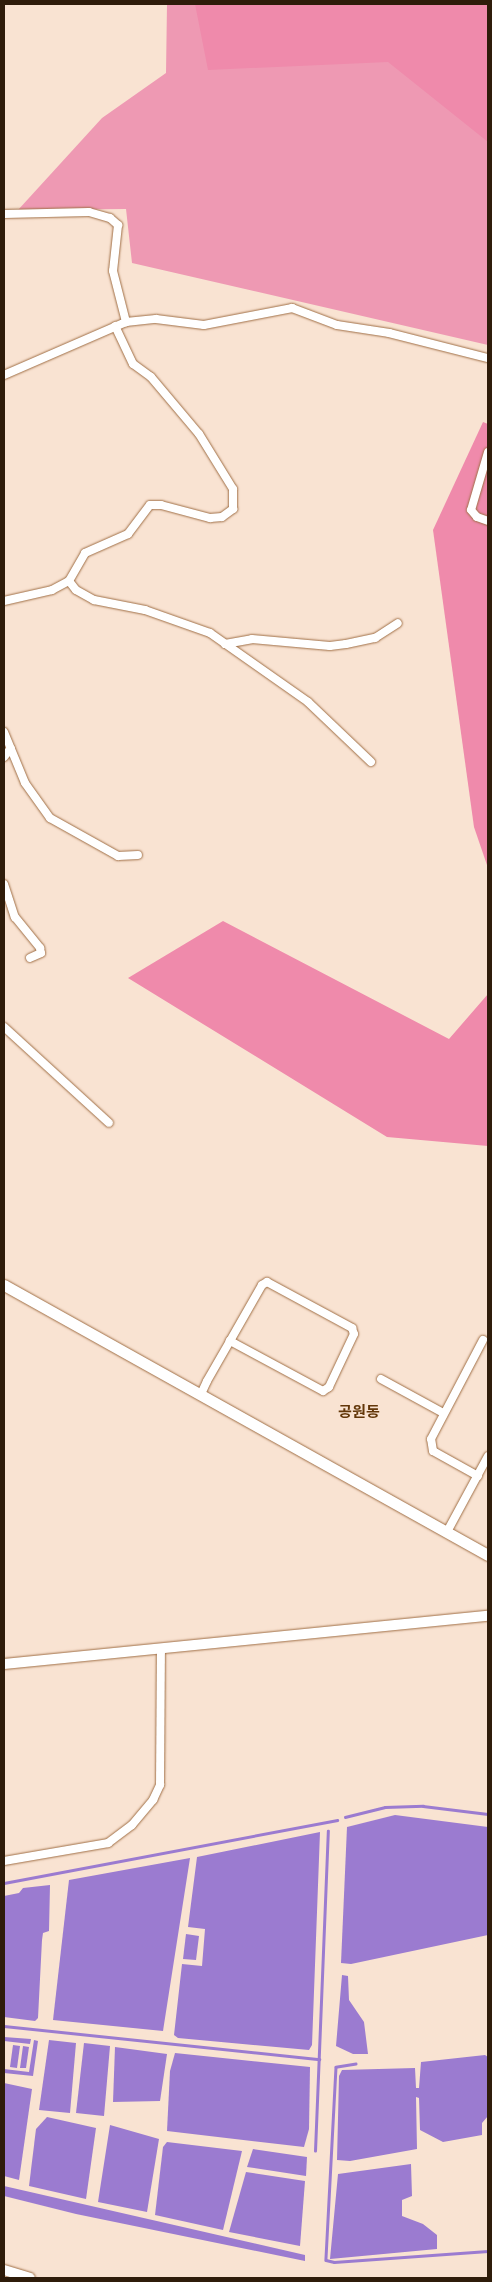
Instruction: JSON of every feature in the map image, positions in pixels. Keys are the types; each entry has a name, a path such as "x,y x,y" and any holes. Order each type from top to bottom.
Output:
{"main road":[{"path":"4,1285 448,1530 488,1555"},
{"path":"4,1664 488,1616"},
{"path":"4,2270 30,2278"}],"street":[{"path":"4,214 89,212 110,218 118,225 113,271 126,322"},
{"path":"4,375 126,322 156,319 204,325 292,308 337,325 389,333 488,358"},
{"path":"4,601 52,590 69,581 85,553 128,534 150,505 161,505 210,518 222,516 234,508 233,489 198,434 151,377 133,364 115,326"},
{"path":"488,452 471,510 477,517 488,521"},
{"path":"69,581 76,590 94,600 145,610 210,633 308,702 371,762"},
{"path":"224,644 252,639 330,646 375,638 398,623"},
{"path":"4,732 25,783 50,818 118,856 138,855"},
{"path":"4,757 11,748"},
{"path":"4,884 16,917 40,948 41,953 30,958"},
{"path":"4,1027 109,1123"},
{"path":"201,1394 230,1341 262,1285 267,1282 352,1328 354,1334 329,1387 323,1391 230,1341"},
{"path":"478,1476 433,1452 431,1439 443,1413 484,1340"},
{"path":"381,1379 443,1413"},
{"path":"448,1530 488,1456"},
{"path":"4,1861 108,1843 132,1825 153,1800 160,1785 161,1648"}],"shaded area":[{"path":"167,4 488,4 488,345 132,263 126,209 18,210 102,118 166,73"},
{"path":"195,4 488,4 488,142 388,62 208,70"},
{"path":"483,422 488,424 488,868 474,827 433,530"},
{"path":"223,921 449,1039 488,994 488,1146 387,1137 128,978"},
{"path":"395,1815 488,1827 488,1935 351,1964 341,1963 347,1827"},
{"path":"320,1832 312,2045 309,2050 178,2038 174,2035 182,1964 202,1966 205,1929 188,1927 197,1857"},
{"path":"190,1858 163,2031 53,2020 69,1880"},
{"path":"50,1885 49,1931 43,1933 42,1940 38,2018 35,2021 4,2017 4,1896 19,1893 23,1888"},
{"path":"186,1934 199,1936 196,1960 183,1959"},
{"path":"342,1975 348,1976 349,2000 364,2022 368,2054 353,2054 336,2046"},
{"path":"4,2037 31,2039 30,2044 4,2041"},
{"path":"34,2040 38,2041 33,2076 4,2073 4,2069 29,2072"},
{"path":"49,2040 76,2043 70,2113 39,2110"},
{"path":"84,2043 110,2046 104,2116 76,2113"},
{"path":"13,2045 20,2046 17,2068 10,2067"},
{"path":"23,2046 29,2047 26,2068 20,2068"},
{"path":"115,2047 167,2054 160,2101 113,2102"},
{"path":"175,2053 310,2067 309,2129 304,2147 167,2131 170,2071"},
{"path":"485,2055 488,2057 488,2116 482,2123 482,2135 443,2142 420,2130 419,2098 416,2097 417,2149 350,2161 337,2160 339,2076 342,2070 415,2068 416,2088 419,2088 421,2062"},
{"path":"4,2083 32,2089 19,2180 4,2176"},
{"path":"47,2117 96,2128 86,2199 29,2186 36,2129"},
{"path":"110,2125 159,2139 147,2212 98,2202"},
{"path":"167,2142 242,2151 223,2230 155,2215 163,2147"},
{"path":"253,2149 307,2157 306,2176 247,2167"},
{"path":"411,2164 412,2196 402,2200 402,2216 423,2224 437,2235 437,2249 330,2259 338,2174"},
{"path":"246,2172 305,2181 300,2246 229,2232"},
{"path":"4,2186 305,2255 305,2261 76,2214 4,2196"}],"waterway":[{"path":"345,1817 385,1807 423,1806 488,1814"},
{"path":"4,1883 337,1820"},
{"path":"315,2151 328,1831"},
{"path":"4,2026 319,2059"},
{"path":"356,2064 336,2067 326,2260 334,2262 488,2251"}],"district":[{"name":"공원동","path":"359,1412"}]}
